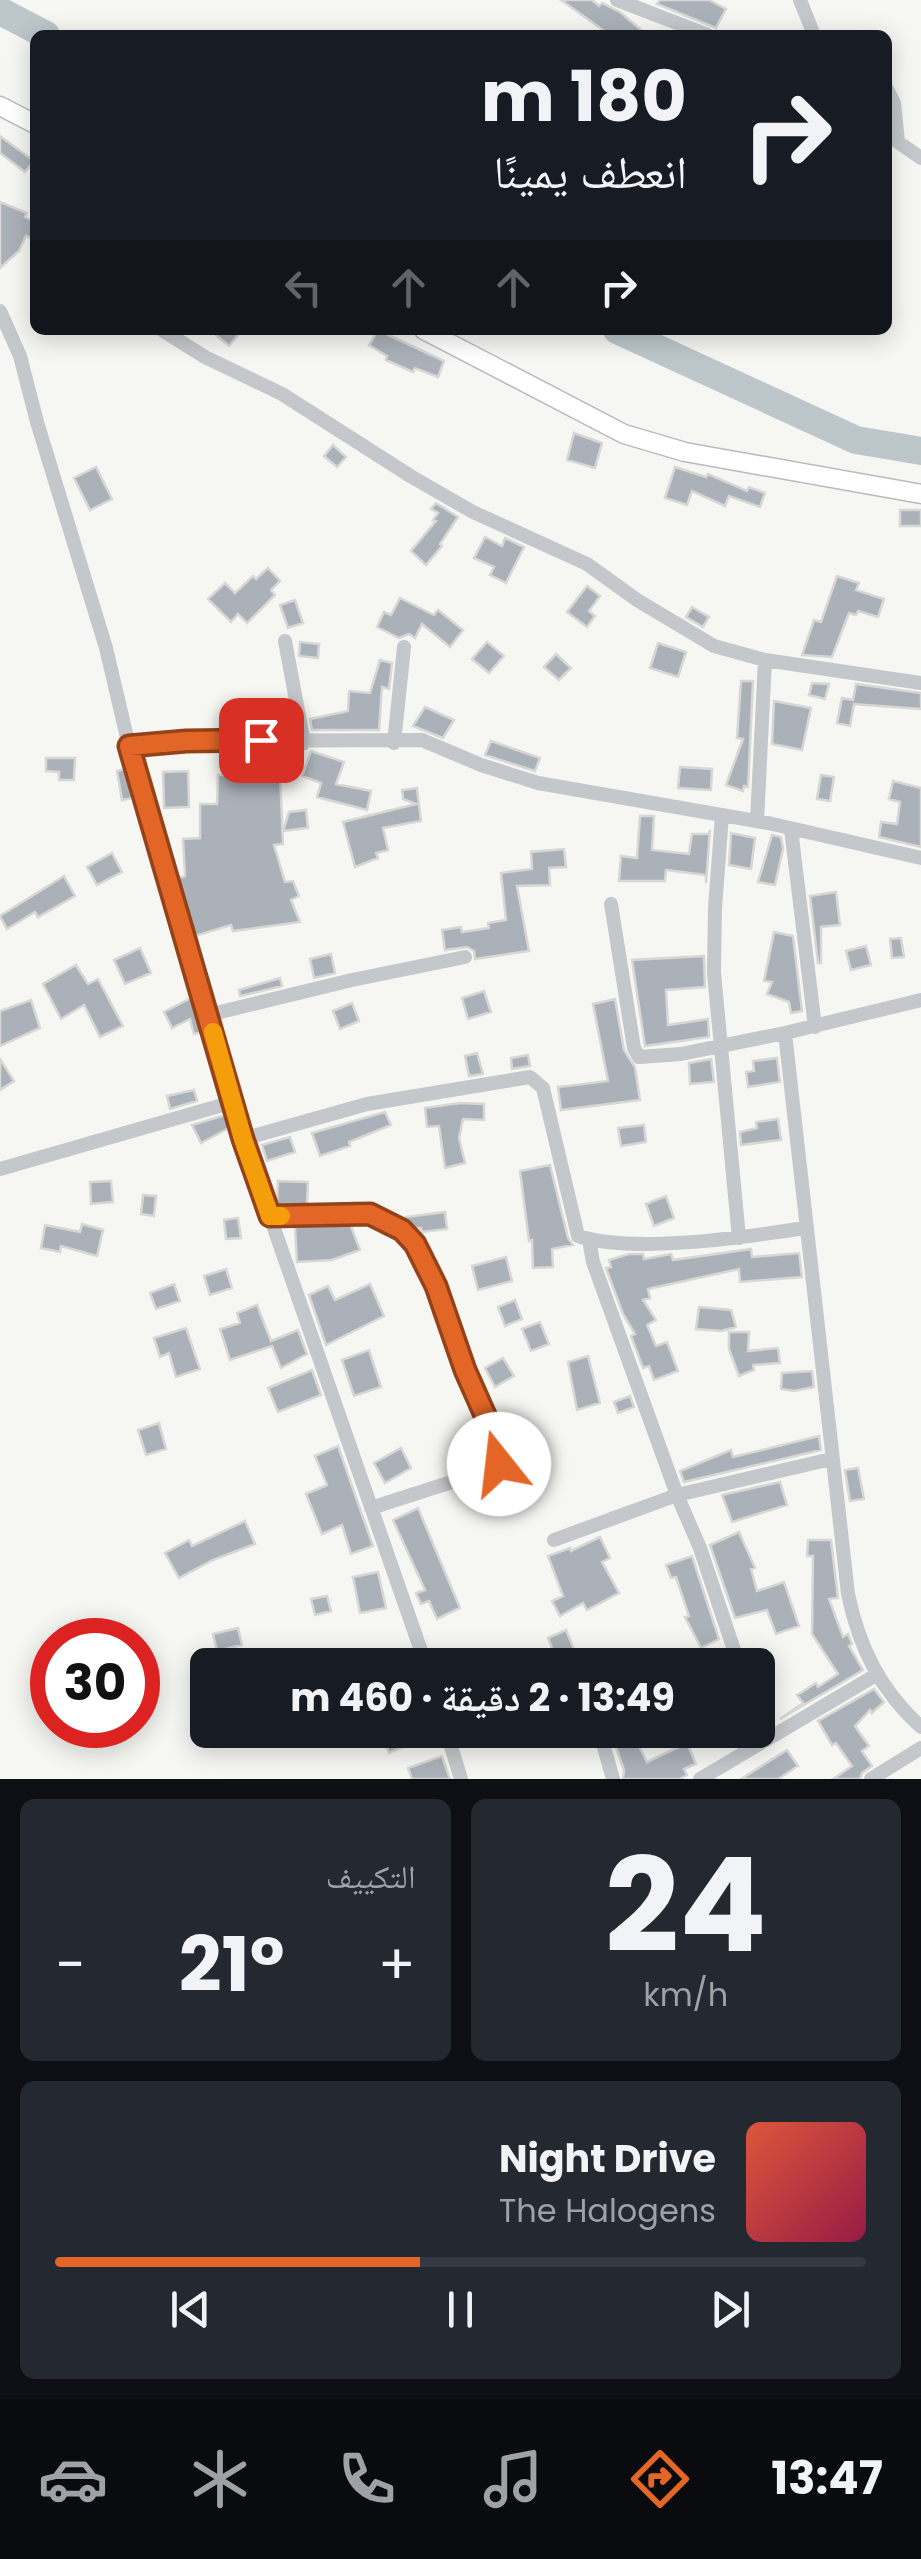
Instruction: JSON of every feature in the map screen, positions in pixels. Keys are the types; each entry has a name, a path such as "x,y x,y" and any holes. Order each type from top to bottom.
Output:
{"main road":[{"path":"0,106 30,121"},
{"path":"434,335 624,434 685,452 921,494"}],"street":[{"path":"617,0 695,30"},
{"path":"800,0 812,30"},
{"path":"892,99 898,142 921,158"},
{"path":"0,311 31,390 243,1139 420,1648"},
{"path":"170,335 205,357 282,394 473,512 586,564 683,630 714,646 764,660 921,683"},
{"path":"285,641 304,742"},
{"path":"394,743 404,647"},
{"path":"757,821 764,660"},
{"path":"129,746 186,741 422,740 538,783 757,821 921,858"},
{"path":"722,815 714,973 738,1238"},
{"path":"791,828 815,1028"},
{"path":"610,904 636,1054 644,1059 815,1028 921,1000"},
{"path":"208,1015 465,957"},
{"path":"785,1033 848,1594 855,1629 876,1675 921,1727"},
{"path":"243,1139 367,1104 530,1076 543,1088 575,1232 588,1239 655,1242 738,1238 805,1228"},
{"path":"0,1169 233,1102"},
{"path":"270,1216 370,1214 402,1230 424,1258 489,1424 500,1460 495,1468 372,1508"},
{"path":"588,1239 733,1648"},
{"path":"554,1540 677,1495 832,1459"},
{"path":"775,1735 876,1675"},
{"path":"452,1748 461,1779"},
{"path":"604,1748 613,1779"},
{"path":"700,1779 753,1748"},
{"path":"871,1779 921,1748"}],"building":[{"path":"561,0 592,0 599,6 602,3 641,30 603,30"},
{"path":"660,0 709,0 726,9 716,28 657,4"},
{"path":"0,136 30,158 30,166 25,172 0,153"},
{"path":"0,202 27,213 30,238 26,236 19,251 0,268"},
{"path":"216,335 238,335 229,346"},
{"path":"375,335 389,335 444,361 438,377 415,368 413,372 386,360 387,356 369,345"},
{"path":"574,433 602,443 595,468 567,460"},
{"path":"333,445 346,457 337,467 324,456"},
{"path":"96,467 112,499 90,510 74,478"},
{"path":"675,467 706,477 708,474 747,491 749,487 765,493 760,507 729,496 725,506 692,491 687,505 665,498"},
{"path":"436,503 458,517 426,565 411,551 436,521 433,520 438,513 431,509"},
{"path":"900,510 921,510 921,526 900,526"},
{"path":"485,537 502,546 505,538 524,547 506,583 490,575 494,567 474,558"},
{"path":"268,568 280,581 271,590 275,595 247,623 238,614 231,622 208,599 225,583 235,593"},
{"path":"837,576 859,583 856,590 884,599 878,617 858,611 856,615 849,613 832,657 802,655 814,620 821,622"},
{"path":"587,586 600,596 589,611 595,616 587,627 567,612"},
{"path":"400,598 434,615 438,610 463,630 450,647 422,624 415,638 409,634 399,638 377,627 384,612 391,615"},
{"path":"295,600 303,623 288,628 280,605"},
{"path":"692,607 709,617 703,627 686,617"},
{"path":"300,642 319,644 318,658 299,656"},
{"path":"487,642 504,656 489,673 472,659"},
{"path":"658,643 686,652 678,677 650,668"},
{"path":"556,654 571,668 559,680 544,667"},
{"path":"380,660 392,663 389,689 382,687 379,730 312,730 310,719 348,711 349,691 370,693"},
{"path":"741,681 753,681 748,787 744,786 743,791 726,785 743,739 737,738"},
{"path":"812,683 829,684 825,699 809,695"},
{"path":"856,684 921,693 921,709 854,704 850,726 837,723 842,698 853,700"},
{"path":"774,701 811,708 802,750 772,744"},
{"path":"286,702 291,730 266,730 266,703"},
{"path":"425,707 454,720 443,738 413,726"},
{"path":"491,741 540,758 535,771 485,755"},
{"path":"248,751 279,751 283,844 274,845 285,882 293,881 299,896 291,900 300,922 233,931 231,925 195,936 178,878 185,876 183,839 200,838 200,804 217,804 218,775 235,775 235,758 248,758"},
{"path":"311,751 344,762 336,784 371,791 367,810 317,797 321,783 302,776"},
{"path":"46,758 75,758 74,780 59,780 59,772 46,771"},
{"path":"680,767 712,769 711,790 678,788"},
{"path":"125,769 133,798 122,800 117,771"},
{"path":"188,771 189,807 164,808 163,772"},
{"path":"821,775 834,777 830,801 817,799"},
{"path":"893,781 921,788 921,847 879,837 881,822 897,824 900,802 889,799"},
{"path":"417,788 421,821 383,828 388,850 355,867 343,822 416,804 403,799 402,790"},
{"path":"306,810 308,828 283,831 289,812"},
{"path":"640,816 654,816 652,850 689,854 692,834 709,834 710,830 706,883 706,875 666,870 665,881 619,881 621,856 637,858"},
{"path":"731,833 755,838 751,869 729,865"},
{"path":"772,835 781,837 783,849 775,885 758,882"},
{"path":"564,849 566,867 549,868 550,885 517,886 529,951 475,959 474,951 467,947 445,950 442,930 489,928 488,923 506,920 501,873 532,869 531,852"},
{"path":"112,853 122,872 97,885 87,867"},
{"path":"64,876 75,896 38,917 35,912 7,929 0,916"},
{"path":"836,892 840,925 821,927 818,963 810,896"},
{"path":"774,932 793,936 802,1011 791,1013 789,1002 767,994 772,982 764,981"},
{"path":"901,938 904,957 892,958 890,939"},
{"path":"866,946 871,965 851,970 846,951"},
{"path":"140,948 151,973 125,984 114,960"},
{"path":"331,954 335,973 314,978 310,959"},
{"path":"704,956 705,987 666,990 668,1025 708,1019 709,1037 645,1046 632,960"},
{"path":"76,965 88,984 98,979 123,1026 100,1037 84,1005 61,1019 43,984"},
{"path":"280,978 282,986 240,996 239,990"},
{"path":"484,991 491,1012 468,1019 462,998"},
{"path":"191,998 201,1032 194,1034 190,1019 172,1028 164,1012"},
{"path":"615,999 624,1050 635,1067 640,1100 561,1110 558,1087 608,1081 593,1004"},
{"path":"31,1000 40,1028 0,1046 0,1011"},
{"path":"352,1003 359,1021 340,1029 333,1011"},
{"path":"477,1053 483,1074 469,1076 465,1056"},
{"path":"528,1055 530,1066 512,1069 511,1058"},
{"path":"777,1058 780,1082 748,1087 746,1072 754,1071 753,1061"},
{"path":"0,1059 14,1081 0,1090"},
{"path":"711,1059 714,1082 690,1084 689,1063"},
{"path":"194,1090 197,1101 170,1109 167,1096"},
{"path":"484,1104 484,1120 463,1119 459,1138 465,1163 445,1168 439,1126 427,1127 425,1108"},
{"path":"385,1112 391,1125 320,1156 312,1133"},
{"path":"225,1115 229,1128 201,1143 192,1125"},
{"path":"778,1119 781,1140 741,1145 740,1132 757,1128 756,1122"},
{"path":"644,1125 646,1142 621,1146 618,1128"},
{"path":"290,1137 295,1152 267,1161 262,1145"},
{"path":"550,1165 573,1245 552,1249 553,1267 533,1268 520,1171"},
{"path":"111,1181 113,1202 91,1204 90,1182"},
{"path":"278,1181 308,1182 307,1204 277,1205"},
{"path":"143,1195 156,1196 154,1216 141,1214"},
{"path":"666,1196 674,1218 654,1226 646,1204"},
{"path":"445,1212 447,1229 422,1232 406,1217"},
{"path":"238,1218 241,1238 226,1239 224,1220"},
{"path":"82,1224 103,1230 97,1256 61,1246 60,1252 41,1248 45,1225 80,1232"},
{"path":"350,1224 360,1250 332,1260 297,1262 295,1226"},
{"path":"751,1249 752,1257 799,1253 802,1277 740,1282 739,1269 648,1289 650,1298 643,1300 656,1320 647,1325 656,1346 667,1342 678,1371 654,1380 649,1366 643,1368 631,1336 635,1334 606,1268 611,1267 609,1260 629,1254 643,1254 644,1259 671,1254 673,1260"},
{"path":"506,1257 512,1281 478,1290 472,1266"},
{"path":"226,1269 232,1288 210,1295 204,1276"},
{"path":"174,1284 180,1301 156,1309 150,1293"},
{"path":"370,1284 384,1316 326,1345 309,1295 328,1286 335,1300"},
{"path":"515,1300 522,1319 505,1326 498,1307"},
{"path":"257,1305 271,1341 298,1330 307,1354 281,1368 272,1346 230,1360 220,1329 240,1323 237,1313"},
{"path":"699,1307 731,1310 736,1327 721,1331 696,1329"},
{"path":"540,1322 549,1344 531,1351 522,1329"},
{"path":"186,1328 200,1369 176,1377 169,1353 160,1357 154,1338"},
{"path":"729,1332 749,1332 748,1351 778,1348 780,1363 753,1365 754,1370 739,1376 729,1349"},
{"path":"369,1350 381,1387 354,1396 342,1360"},
{"path":"588,1356 600,1403 577,1410 568,1362"},
{"path":"503,1358 514,1376 495,1387 485,1368"},
{"path":"312,1370 321,1395 278,1412 268,1388"},
{"path":"812,1371 814,1387 781,1389 782,1373"},
{"path":"630,1396 634,1407 618,1413 614,1402"},
{"path":"159,1423 166,1449 146,1455 138,1430"},
{"path":"819,1436 821,1450 684,1482 680,1471 731,1450 733,1457"},
{"path":"338,1446 373,1546 351,1554 342,1525 322,1534 306,1494 327,1485 315,1456"},
{"path":"401,1448 411,1468 385,1483 374,1463"},
{"path":"858,1468 864,1499 850,1501 845,1470"},
{"path":"780,1482 787,1505 732,1522 722,1495"},
{"path":"418,1508 460,1608 437,1619 429,1601 421,1604 416,1593 425,1590 393,1520"},
{"path":"245,1521 255,1544 179,1578 165,1553 189,1540 192,1546"},
{"path":"739,1532 755,1568 751,1569 757,1591 784,1582 799,1626 776,1634 767,1610 735,1618 710,1545"},
{"path":"600,1537 610,1558 602,1562 619,1593 587,1610 583,1603 560,1616 552,1601 563,1596 548,1556 570,1548 571,1551"},
{"path":"808,1540 831,1540 838,1598 829,1599 843,1637 848,1634 852,1644 849,1646 863,1670 780,1719 803,1703 797,1695 838,1674 812,1634 813,1556 807,1556"},
{"path":"692,1556 719,1639 701,1648 685,1617 689,1616 676,1577 671,1578 666,1565"},
{"path":"378,1572 386,1608 360,1613 353,1577"},
{"path":"327,1596 331,1611 315,1615 311,1599"},
{"path":"238,1628 242,1645 216,1648 213,1634"},
{"path":"566,1630 573,1648 552,1648 548,1638"},
{"path":"874,1689 884,1702 855,1726 869,1746 862,1751 872,1766 860,1779 833,1779 852,1766 836,1743 832,1745 818,1721"},
{"path":"616,1748 640,1748 647,1762 676,1748 689,1748 696,1764 684,1769 687,1775 680,1779 623,1779"},
{"path":"787,1750 798,1766 778,1779 741,1779"},
{"path":"442,1756 450,1779 412,1779 408,1768"}],"waterway":[{"path":"0,11 36,30"},
{"path":"628,335 856,440 921,451"}],"slow traffic":[{"path":"213,1032 243,1139 270,1216 281,1216"}],"route":[{"path":"261,740 129,746 243,1139 270,1216 370,1214 402,1230 415,1244 436,1286 465,1370 489,1424 499,1464"}]}
